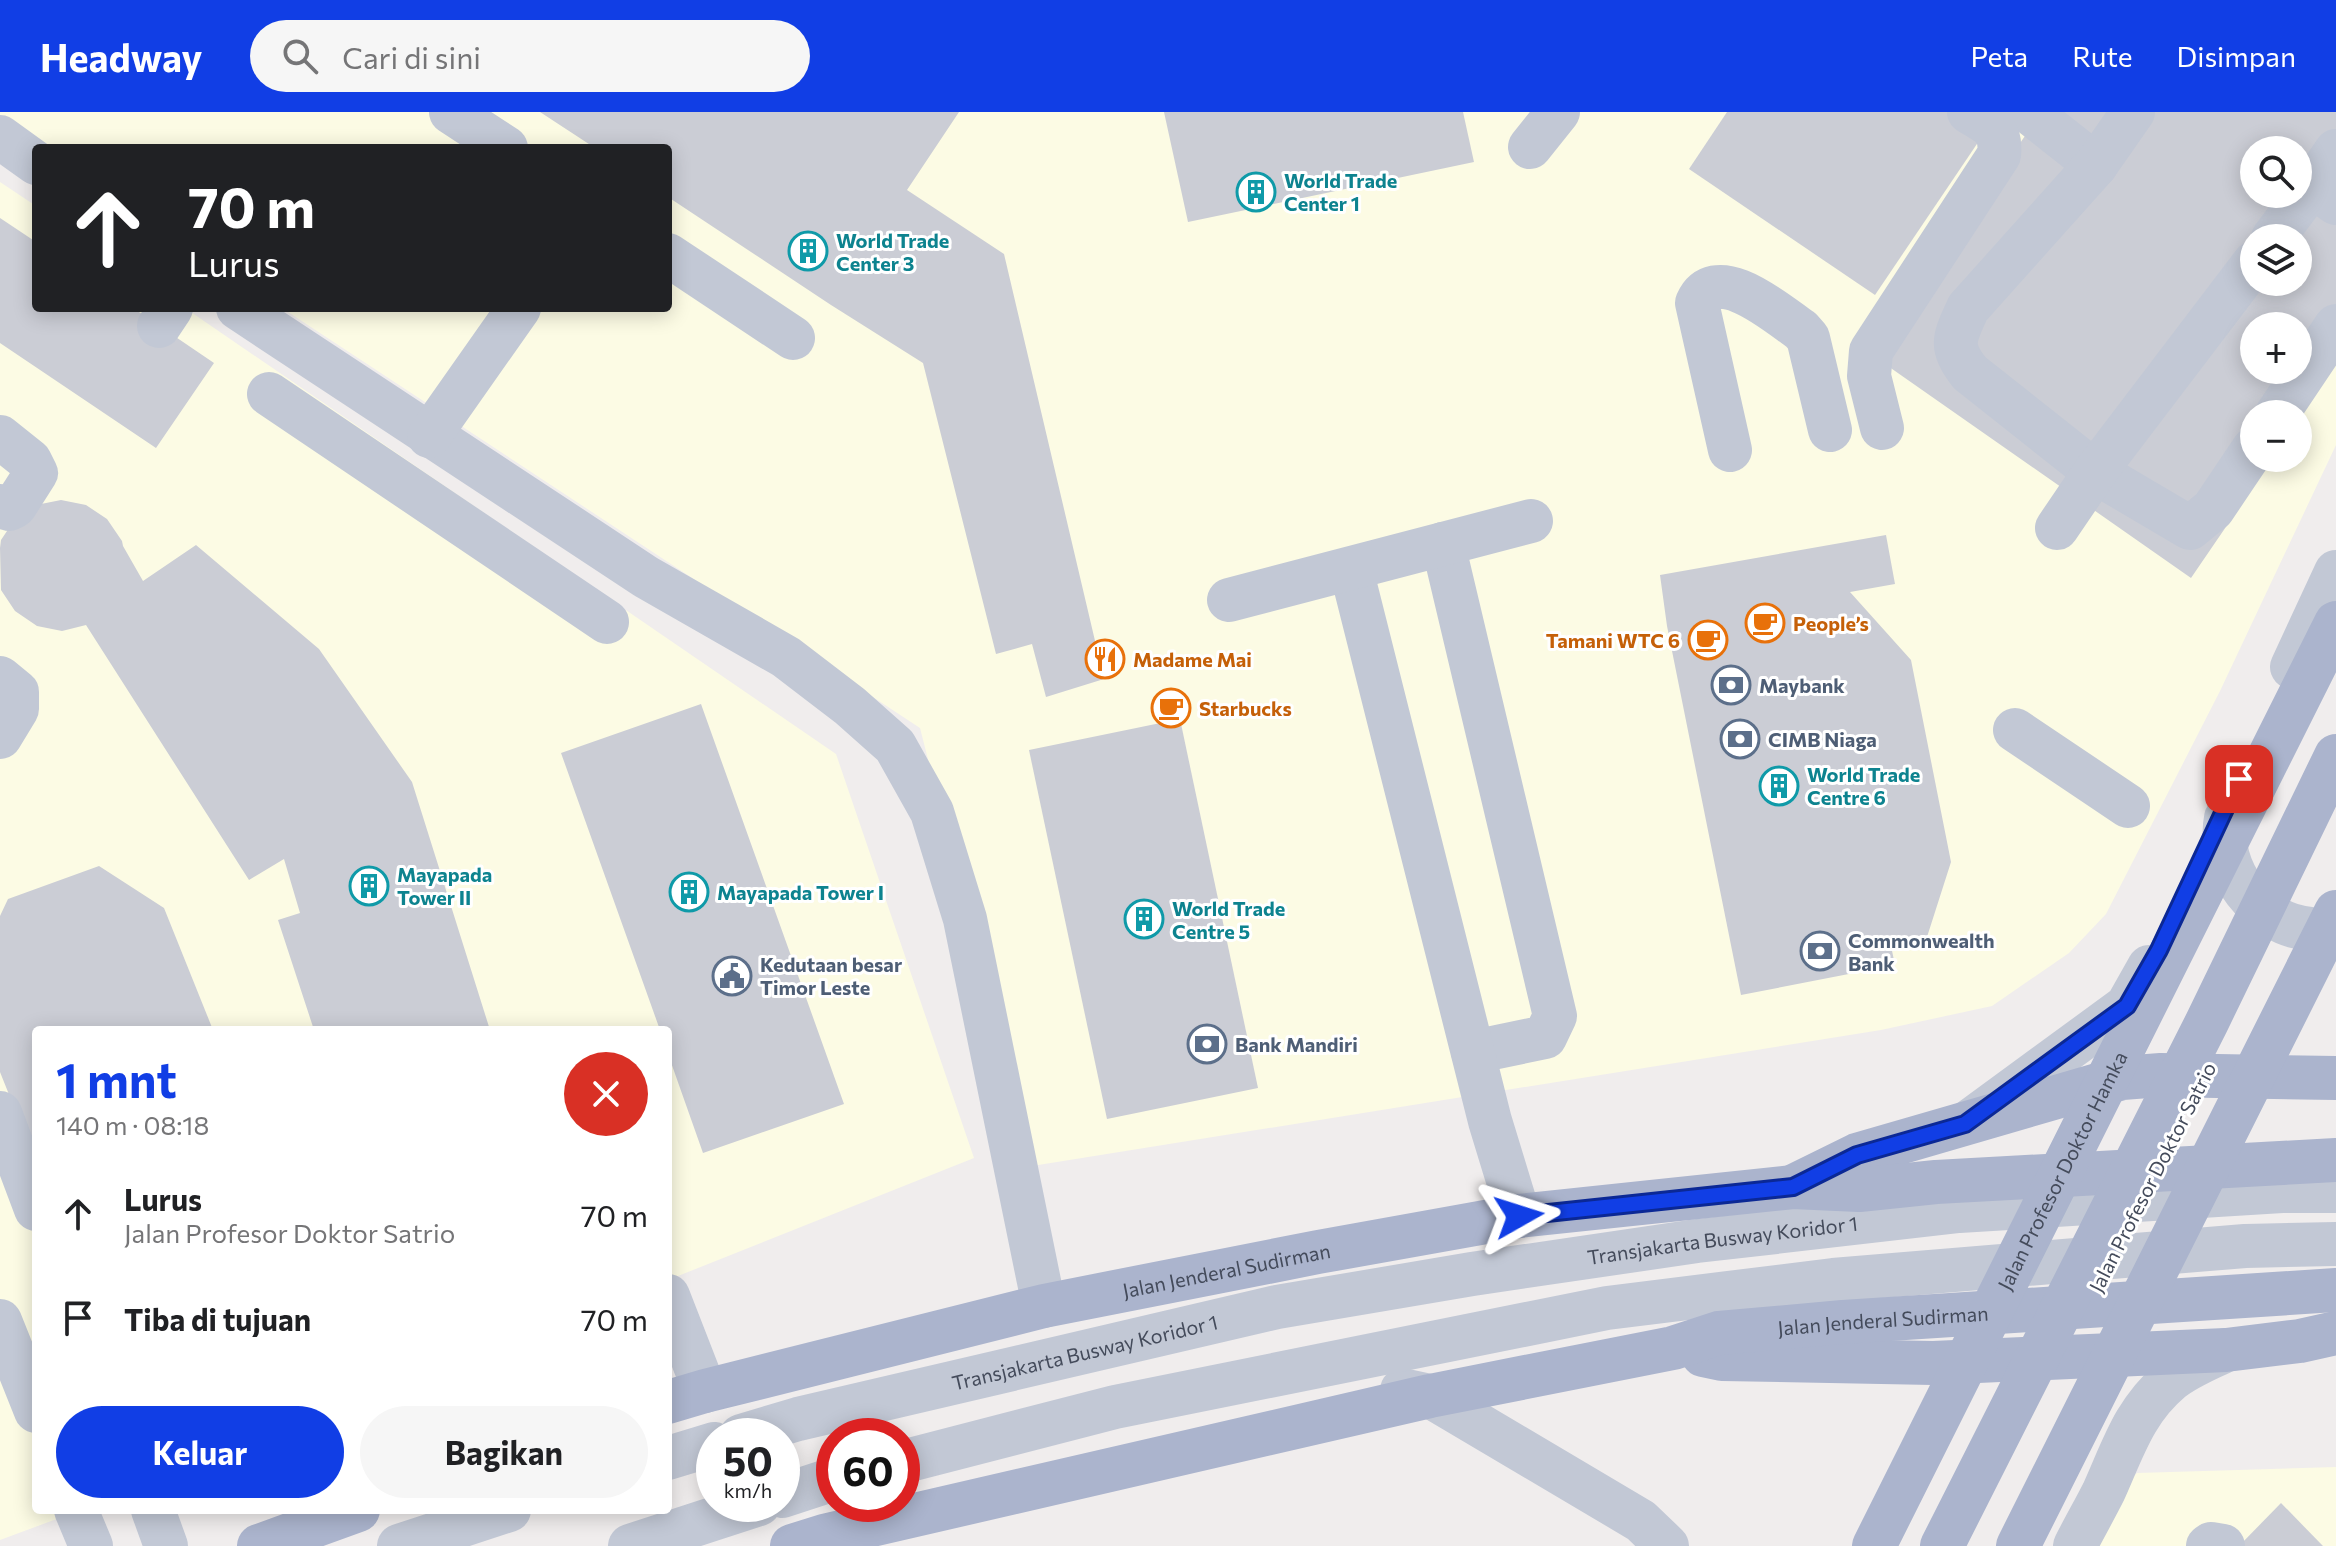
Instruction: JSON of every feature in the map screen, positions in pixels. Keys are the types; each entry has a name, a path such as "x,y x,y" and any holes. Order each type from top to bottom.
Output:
{"main road":[{"name":"Jalan Profesor Doktor Hamka","path":"1874,1546 2336,623"},
{"path":"1942,1546 2207,1022 2336,756"},
{"name":"Jalan Profesor Doktor Satrio","path":"1966,1546 2336,807"},
{"path":"2018,1546 2336,912"},
{"name":"Jalan Jenderal Sudirman","path":"1793,1187 1857,1155 2122,1078 2161,1075 2336,1078"},
{"name":"Jalan Jenderal Sudirman","path":"686,1396 1044,1306 1519,1216 1793,1187 1859,1190 1936,1182 2336,1160"},
{"name":"Jalan Jenderal Sudirman","path":"792,1546 824,1536 1430,1396 1673,1348 1719,1333 2336,1290"},
{"name":"Jalan Jenderal Sudirman","path":"1673,1348 1722,1359 1933,1363 2226,1350 2300,1341 2336,1333"},
{"path":"259,1546 347,1514"}],"street":[{"path":"451,112 500,144"},
{"path":"1530,147 1558,112"},
{"path":"1882,428 1869,376 1871,351 1999,155 2000,143 1994,127 1969,112"},
{"path":"2029,112 2096,165"},
{"path":"2133,112 2096,165 1968,308 1955,337 1958,359 1970,373 2095,472 2190,528 2213,509 2240,469"},
{"path":"0,137 32,160"},
{"path":"2286,224 2328,180"},
{"path":"672,258 793,338"},
{"path":"2057,528 2095,472 2240,281"},
{"path":"1730,450 1697,303 1708,289 1727,287 1742,290 1808,338 1830,430"},
{"path":"244,312 646,577 786,657 850,706 895,746 932,812 965,919 1044,1306"},
{"path":"429,436 516,312"},
{"path":"2286,400 2336,326"},
{"path":"269,394 607,622"},
{"path":"0,437 30,461 36,473 15,506 9,509 0,506"},
{"path":"1229,600 1531,521"},
{"path":"1443,544 1555,1016 1545,1037 1473,1052"},
{"path":"1351,569 1473,1052 1519,1216"},
{"path":"1965,1124 2127,1006 2159,950 2336,572"},
{"path":"0,678 17,692 17,709 0,737"},
{"path":"2015,730 2128,806"},
{"path":"2239,779 2225,822 2226,850 2236,878 2253,901 2275,918 2302,929 2336,928"},
{"path":"0,1113 32,1198"},
{"name":"Transjakarta Busway Koridor 1","path":"800,1419 1277,1307 1472,1274 1682,1243 1959,1211 2282,1191 2336,1191"},
{"path":"1277,1307 1393,1238"},
{"path":"920,1457 1115,1407 1607,1308 1788,1286 2245,1246 2336,1244"},
{"path":"672,1318 686,1396"},
{"path":"0,1321 32,1401"},
{"path":"2075,1546 2104,1490 2124,1440 2141,1412 2174,1377 2226,1350"},
{"path":"1309,1368 1430,1396 1641,1521 1667,1546"},
{"path":"672,1457 696,1449"},
{"path":"78,1514 91,1546"},
{"path":"154,1514 166,1546"},
{"path":"399,1546 497,1514"},
{"path":"630,1546 704,1522"},
{"path":"2208,1546 2223,1546"}],"shaded area":[{"path":"0,112 2336,112 2336,445 2220,691 2106,914 2069,953 1992,1006 1881,1030 1032,1166 920,728 288,312 672,312 672,144 32,144 0,123"},
{"path":"0,182 32,203 32,312 191,312 836,754 974,1158 672,1278 672,1026 32,1026 32,1514 70,1514 0,1540"},
{"path":"2336,1467 2336,1546 2056,1546 2137,1473"}],"building":[{"path":"540,112 959,112 907,190 1004,254 1104,679 1046,697 1032,644 996,654 923,363 672,200 672,144 589,144"},
{"name":"World Trade Center 1","path":"1164,112 1463,112 1474,162 1188,222"},
{"path":"1727,112 1949,112 1983,135 1875,295 1689,169"},
{"path":"2009,112 2336,112 2336,318 2312,353 2312,312 2240,312 2240,384 2291,384 2280,400 2240,400 2240,472 2263,472 2191,578 1875,357 2031,127"},
{"path":"0,218 32,239 32,312 139,312 214,363 156,448 0,343"},
{"path":"61,500 86,505 107,519 143,581 196,545 319,649 412,782 489,1026 313,1026 278,920 300,913 284,859 249,880 86,625 62,631 37,626 15,611 1,590 1,540 15,519 36,505"},
{"name":"World Trade Centre 6","path":"1886,535 1895,584 1850,592 1911,660 1951,862 1927,937 1891,946 1895,965 1741,995 1667,626 1660,575"},
{"name":"Mayapada Tower I","path":"701,704 844,1104 703,1153 672,1065 672,1026 659,1026 561,753"},
{"name":"World Trade Centre 5","path":"1180,719 1258,1088 1107,1119 1029,750"},
{"path":"99,866 164,908 211,1026 32,1026 32,1152 0,1072 0,916 8,899"},
{"path":"2281,1503 2323,1546 2239,1546"}],"place":[{"name":"World Trade Center 1","path":"1256,192"},
{"name":"World Trade Center 3","path":"808,251"},
{"name":"People’s","path":"1765,623"},
{"name":"Tamani WTC 6","path":"1708,640"},
{"name":"Madame Mai","path":"1105,659"},
{"name":"Maybank","path":"1731,685"},
{"name":"Starbucks","path":"1171,708"},
{"name":"CIMB Niaga","path":"1740,739"},
{"name":"World Trade Centre 6","path":"1779,786"},
{"name":"Mayapada Tower II","path":"369,886"},
{"name":"Mayapada Tower I","path":"689,892"},
{"name":"World Trade Centre 5","path":"1144,919"},
{"name":"Commonwealth Bank","path":"1820,951"},
{"name":"Kedutaan besar Timor Leste","path":"732,976"},
{"name":"Bank Mandiri","path":"1207,1044"}],"route":[{"path":"1519,1216 1793,1187 1857,1155 1965,1124 2127,1006 2159,950 2239,779"}]}
